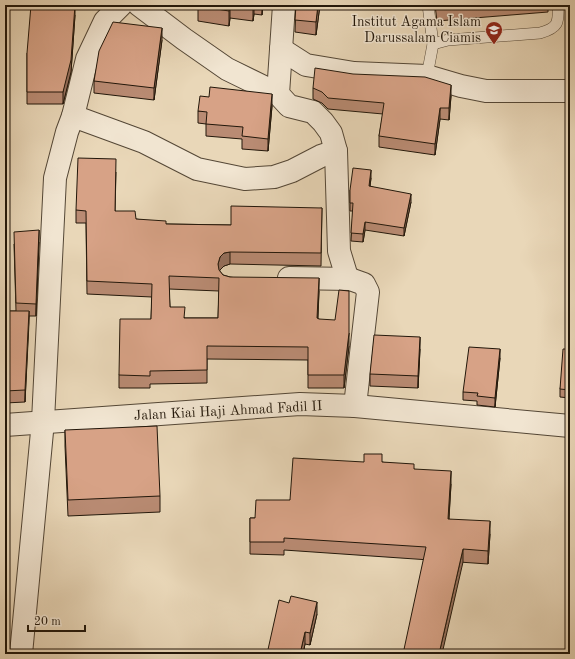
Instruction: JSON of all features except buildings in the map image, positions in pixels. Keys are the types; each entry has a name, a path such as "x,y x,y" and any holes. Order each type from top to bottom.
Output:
{"street":[{"path":"21,654 43,422 56,178 67,132 73,116 86,59 105,21 121,5"},
{"path":"139,5 227,69 278,94 289,106 313,112 323,122 331,133 331,153 339,251 346,274 350,280"},
{"path":"278,94 284,5"},
{"path":"281,49 306,65 354,74 427,76 461,86 486,91 570,92"},
{"path":"73,116 144,142 197,169 245,179 274,177 292,171 331,153"},
{"path":"267,278 350,280 364,284 368,292 355,406"},
{"name":"Jalan Kiai Haji Ahmad Fadil II","path":"5,425 300,404 355,406 570,426"}],"lane":[{"path":"427,76 433,44 428,5"},
{"path":"433,44 448,40 540,33 550,30 556,25 559,19 558,5"}],"place":[{"name":"Institut Agama Islam Darussalam Ciamis","path":"494,45"}]}
